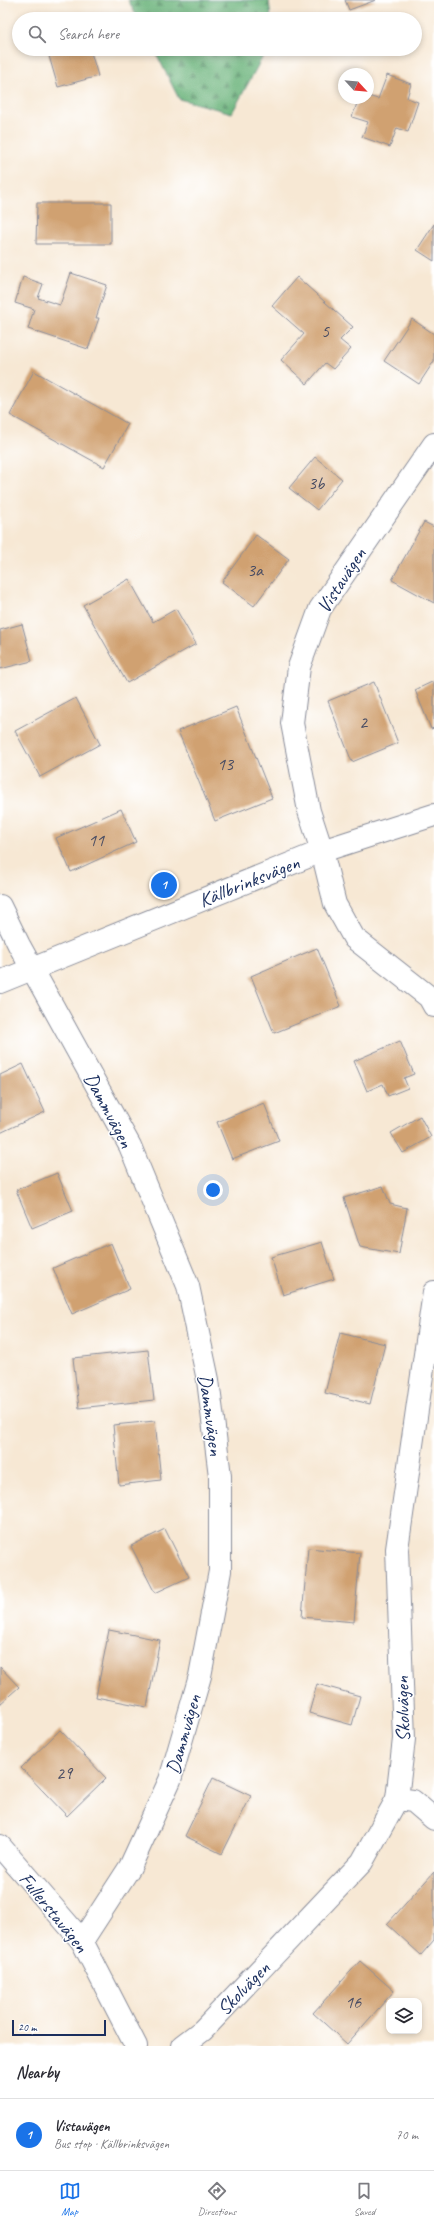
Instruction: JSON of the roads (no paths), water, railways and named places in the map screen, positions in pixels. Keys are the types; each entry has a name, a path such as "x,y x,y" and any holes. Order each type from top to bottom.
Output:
{"street":[{"name":"Vistavägen","path":"322,851 309,811 292,723 299,667 320,609 434,444"},
{"name":"Källbrinksvägen","path":"0,982 322,851 434,815"},
{"path":"322,851 335,904 354,938 428,997 434,1006"},
{"name":"Dammvägen","path":"0,906 130,1146 188,1286 208,1380 220,1476 220,1571 200,1676 170,1780 130,1867 82,1940"},
{"name":"Skolvägen","path":"182,2046 203,2030 362,1862 397,1799 404,1739 397,1549 434,1292"},
{"path":"397,1799 413,1801 434,1819"},
{"name":"Fullerstavägen","path":"0,1846 82,1940 136,2046"}],"place":[{"name":"Vistavägen","path":"164,885"}]}
